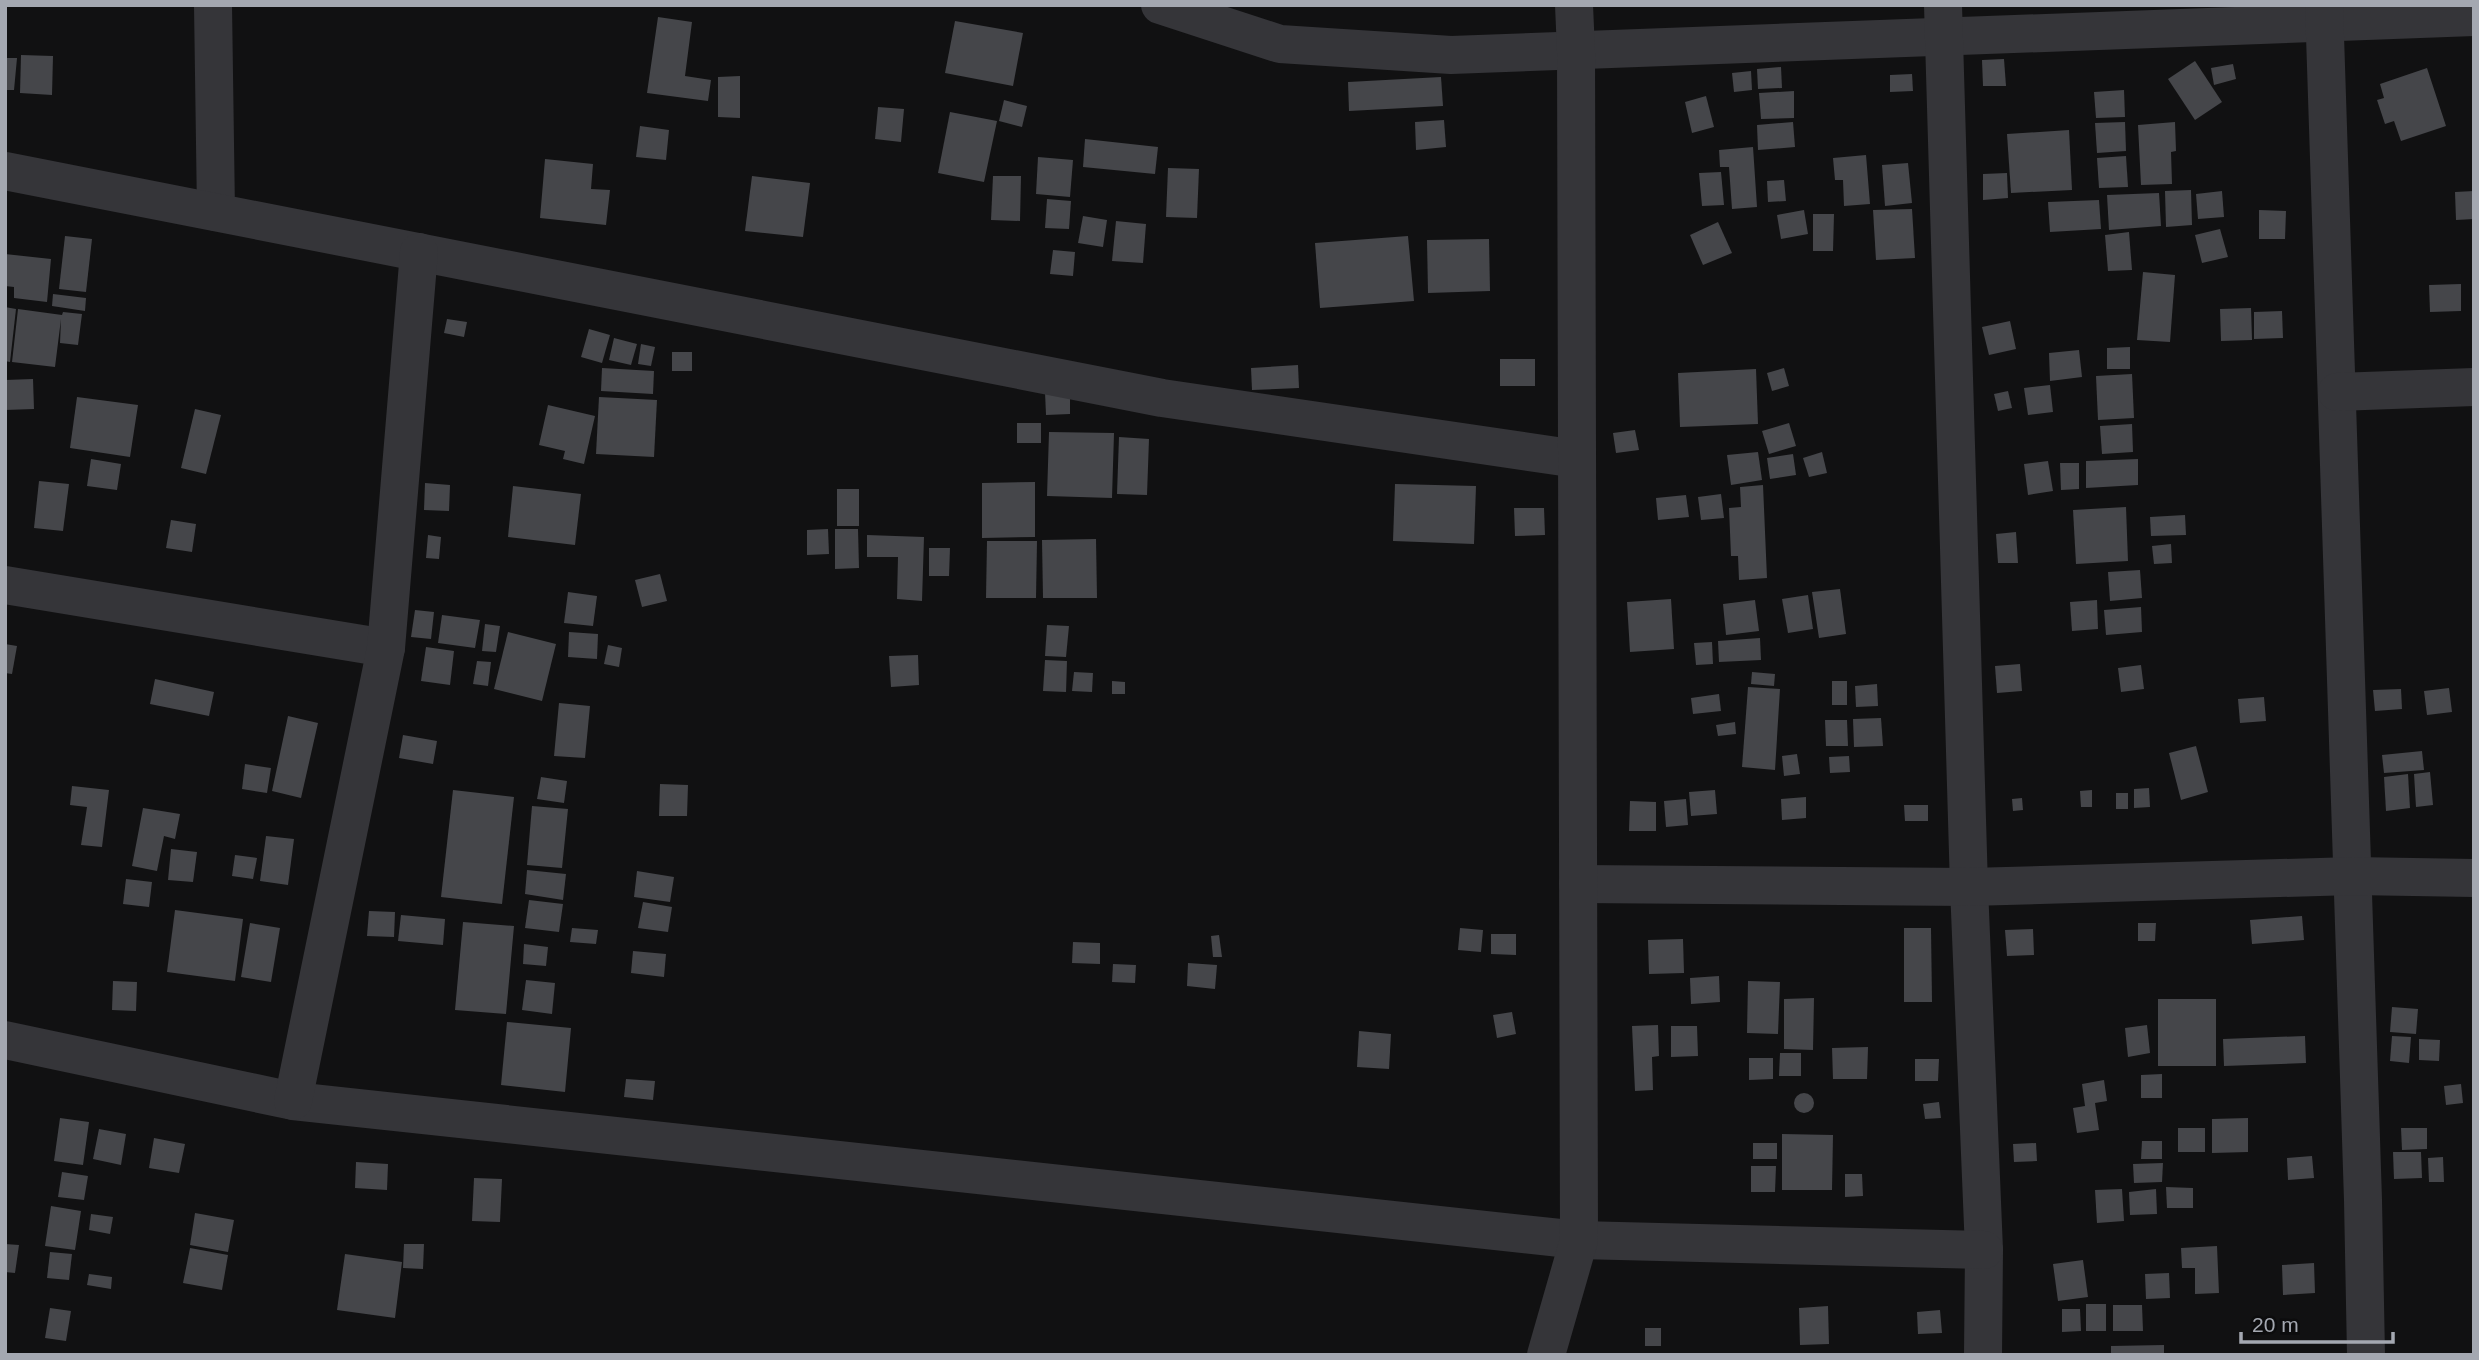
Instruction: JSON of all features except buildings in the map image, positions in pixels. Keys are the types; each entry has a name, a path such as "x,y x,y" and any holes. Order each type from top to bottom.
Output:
{"street":[{"path":"213,5 216,212"},
{"path":"1160,5 1280,44 1451,55 1576,51 1943,21 2324,14 2474,17"},
{"path":"1546,1355 1579,1240 1574,5"},
{"path":"2324,14 2363,1200 2365,1355"},
{"path":"1943,21 1969,887 1984,1250 1983,1355"},
{"path":"5,171 1162,398 1577,459"},
{"path":"293,1101 386,648 419,252"},
{"path":"2337,392 2474,387"},
{"path":"5,585 386,648"},
{"path":"1578,884 1969,887 2353,876 2474,878"},
{"path":"5,1040 293,1101 1579,1240 1984,1250"}]}
